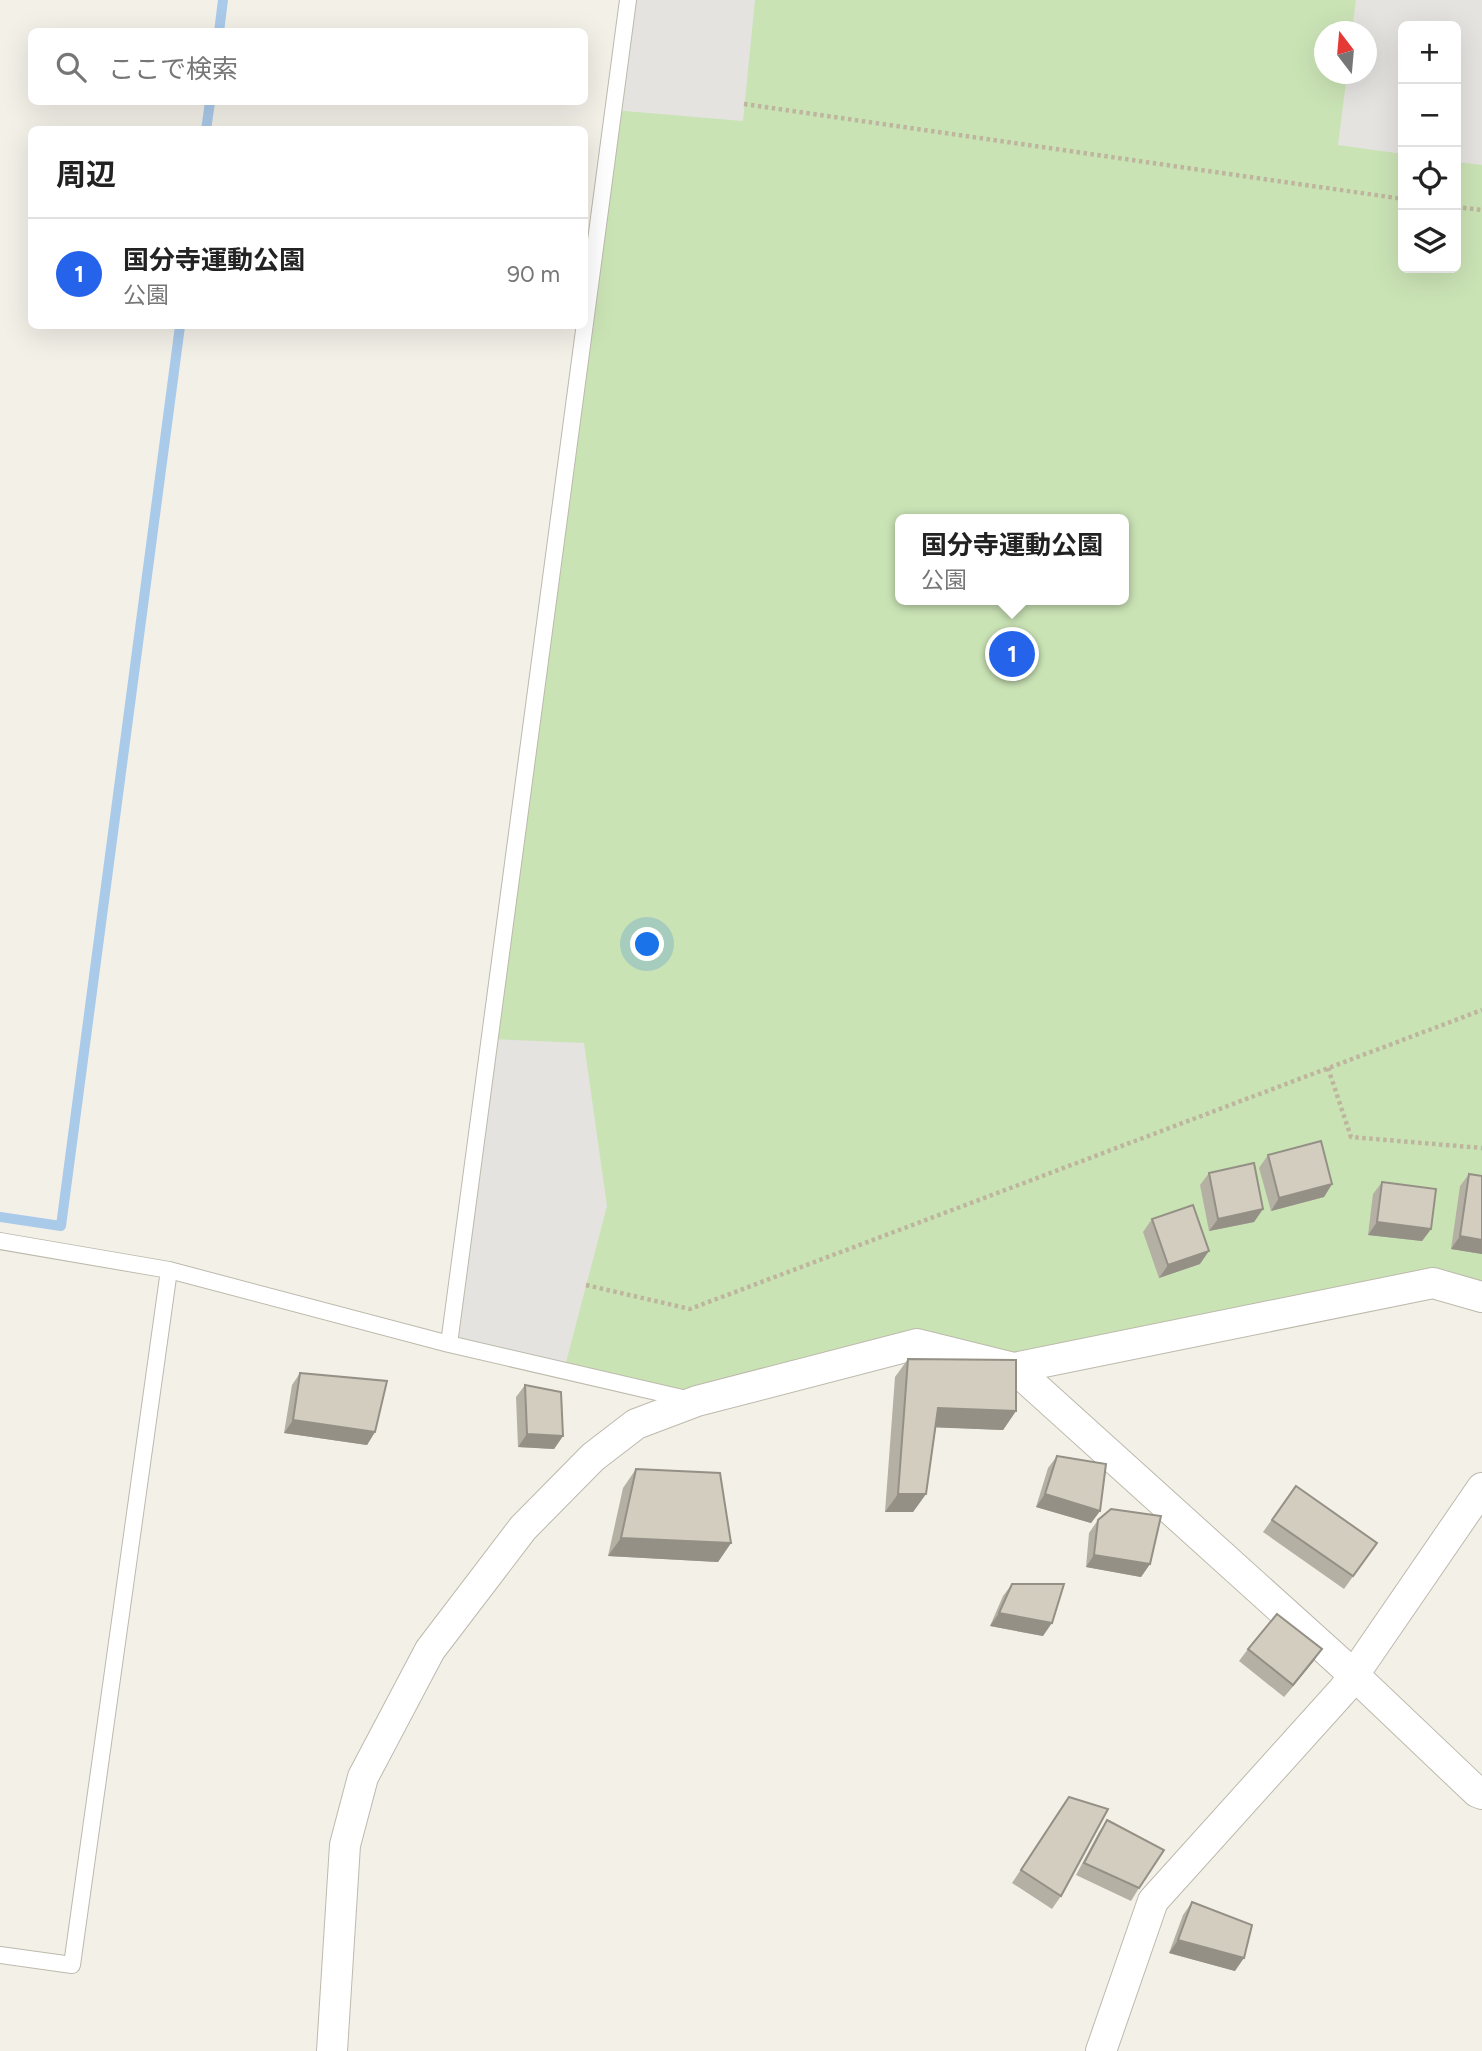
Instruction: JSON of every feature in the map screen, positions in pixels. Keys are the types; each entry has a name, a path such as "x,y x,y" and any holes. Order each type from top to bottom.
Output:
{"street":[{"path":"332,2051 345,1844 363,1777 430,1650 523,1528 593,1457 636,1424 697,1401 917,1344 1014,1368 1433,1283 1482,1297"},
{"path":"1014,1368 1354,1675 1477,1793 1482,1794"},
{"path":"1101,2051 1153,1901 1354,1675 1482,1488"}],"lane":[{"path":"588,300 628,0"},
{"path":"449,1344 584,329"},
{"path":"0,1241 169,1270 449,1344 697,1401"},
{"path":"0,1955 72,1965 169,1270"}],"path":[{"path":"744,104 1398,198"},
{"path":"1461,207 1482,210"},
{"path":"586,1285 690,1309 1482,1010"},
{"path":"1328,1068 1351,1137 1482,1148"}],"green space":[{"path":"628,0 1482,0 1482,1297 1433,1283 1014,1368 917,1344 697,1401 449,1344 584,329 588,329 588,300"}],"shaded area":[{"path":"628,0 755,0 743,121 613,110"},
{"path":"1356,0 1482,0 1482,165 1461,163 1461,21 1398,21 1398,153 1338,145 1346,84 1377,84 1377,21 1353,21"},
{"path":"490,1039 584,1043 607,1206 564,1370 449,1344"}],"building":[{"path":"1321,1141 1332,1184 1279,1198 1268,1155"},
{"path":"1254,1163 1263,1209 1218,1219 1209,1173"},
{"path":"1469,1174 1482,1176 1482,1240 1460,1236"},
{"path":"1382,1182 1436,1189 1431,1229 1377,1222"},
{"path":"1193,1205 1209,1251 1168,1265 1152,1219"},
{"path":"908,1359 1016,1360 1016,1411 938,1408 926,1494 898,1494"},
{"path":"300,1373 387,1381 375,1432 293,1420"},
{"path":"525,1385 561,1392 563,1436 527,1434"},
{"path":"1057,1456 1106,1464 1100,1511 1045,1494"},
{"path":"636,1469 720,1473 731,1543 621,1538"},
{"path":"1296,1486 1377,1543 1353,1576 1272,1520"},
{"path":"1111,1509 1161,1516 1150,1564 1094,1555 1098,1520"},
{"path":"1012,1584 1064,1584 1052,1623 999,1613"},
{"path":"1277,1614 1322,1649 1293,1685 1248,1649"},
{"path":"1069,1797 1108,1809 1061,1896 1021,1870"},
{"path":"1107,1820 1164,1850 1139,1888 1084,1863"},
{"path":"1192,1902 1252,1925 1244,1958 1178,1940"}],"waterway":[{"path":"220,28 223,0"},
{"path":"207,126 210,105"},
{"path":"0,1217 61,1226 180,329"}],"place":[{"name":"国分寺運動公園","path":"1012,654"}]}
